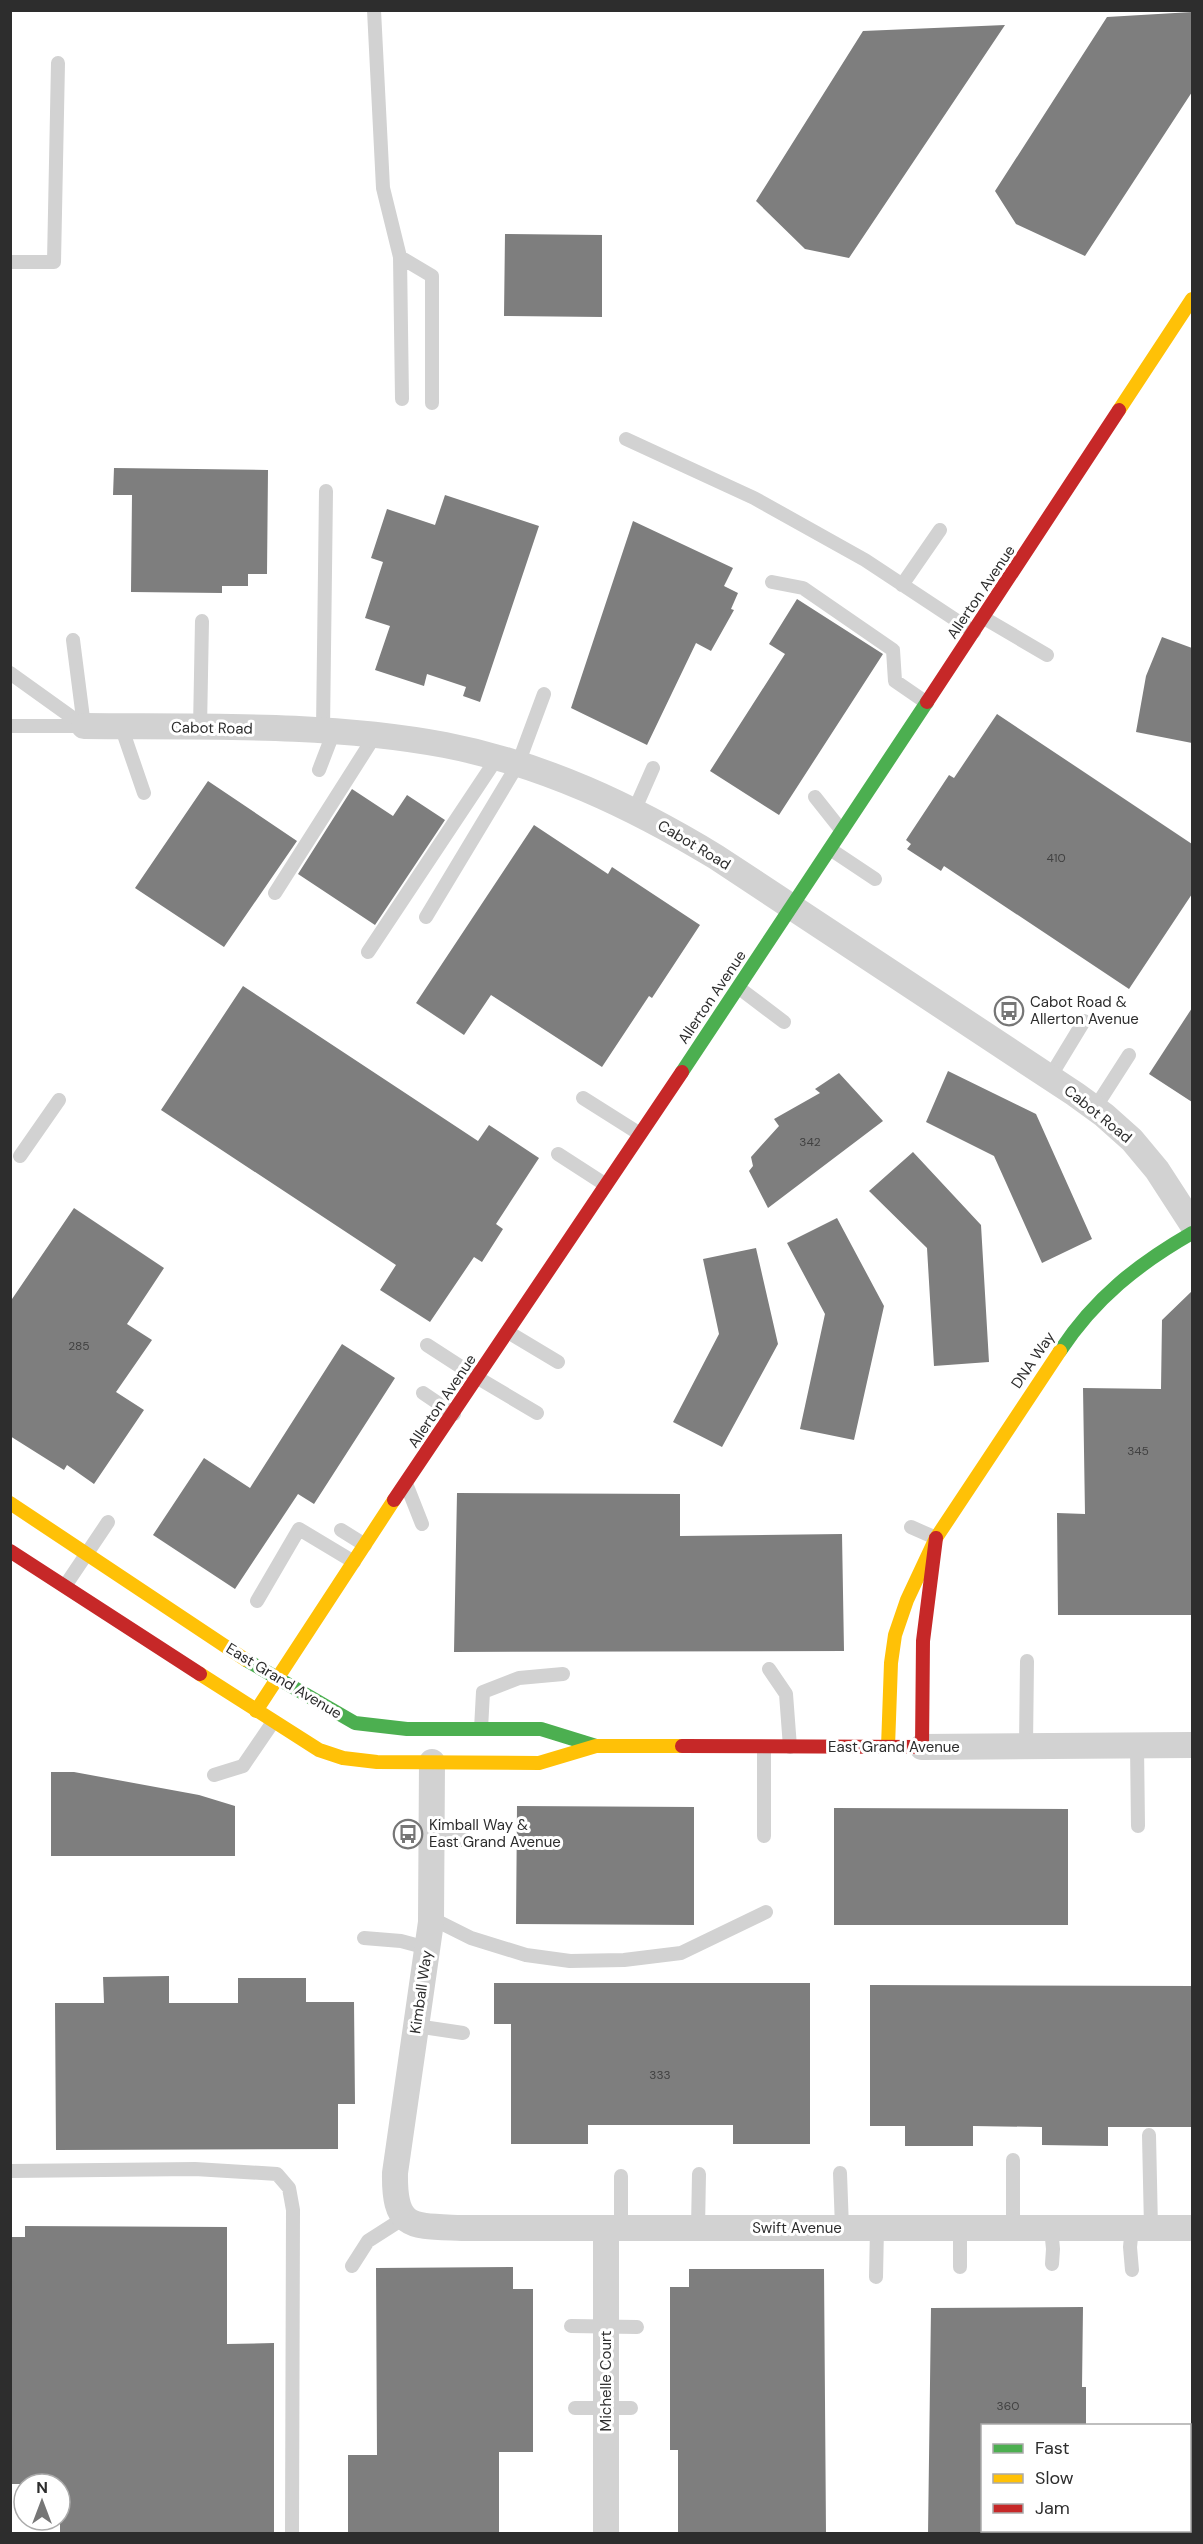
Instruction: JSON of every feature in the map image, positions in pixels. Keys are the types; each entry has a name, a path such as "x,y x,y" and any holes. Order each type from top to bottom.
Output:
{"main road":[{"name":"Allerton Avenue","path":"256,1711 320,1610 739,988 1192,299"},
{"name":"DNA Way","path":"888,1747 891,1663 895,1635 907,1600 936,1538 1080,1321 1133,1270 1192,1233"},
{"name":"East Grand Avenue","path":"10,1503 239,1655 339,1716 355,1723 396,1728 542,1729 596,1746"},
{"name":"DNA Way","path":"922,1747 923,1641 936,1538"},
{"name":"East Grand Avenue","path":"10,1551 273,1722 320,1750 343,1758 368,1762 539,1763 596,1746 922,1747"}],"street":[{"name":"Cabot Road","path":"84,726 328,730 375,735 447,746 508,761 591,790 634,811 716,857 1095,1108 1132,1140 1157,1170 1192,1224"},
{"name":"East Grand Avenue","path":"922,1747 1192,1745"},
{"name":"Kimball Way","path":"404,2218 397,2207 395,2173 431,1918 432,1762"},
{"name":"Swift Avenue","path":"404,2218 413,2224 440,2227 1192,2228"},
{"name":"Michelle Court","path":"606,2534 619,2408 606,2326 614,2228"}],"lane":[{"path":"374,10 382,188 400,257 402,399"},
{"path":"10,262 54,262 58,63"},
{"path":"400,257 432,276 432,403"},
{"path":"626,439 754,498 865,560 974,632"},
{"path":"320,770 328,730 327,491"},
{"path":"902,585 940,530"},
{"path":"772,582 803,588 893,650 895,681 927,703"},
{"path":"984,618 1047,656"},
{"path":"200,728 202,621"},
{"path":"73,640 84,726"},
{"path":"10,673 84,726"},
{"path":"426,917 544,694"},
{"path":"10,726 84,726"},
{"path":"121,726 144,793"},
{"path":"275,892 375,735"},
{"path":"368,952 508,761"},
{"path":"634,811 653,768"},
{"path":"815,797 842,831"},
{"path":"830,849 875,879"},
{"path":"739,988 784,1022"},
{"path":"1050,1077 1084,1021"},
{"path":"1095,1108 1129,1055"},
{"path":"583,1098 640,1134"},
{"path":"20,1156 59,1100"},
{"path":"558,1154 606,1185"},
{"path":"508,1332 558,1362"},
{"path":"427,1345 537,1413"},
{"path":"423,1393 454,1414"},
{"path":"406,1484 422,1524"},
{"path":"65,1587 108,1522"},
{"path":"911,1527 936,1538"},
{"path":"257,1601 299,1529 354,1562"},
{"path":"341,1530 365,1545"},
{"path":"1026,1746 1027,1660"},
{"path":"769,1670 786,1694 790,1747"},
{"path":"481,1729 483,1692 519,1678 563,1674"},
{"path":"214,1775 243,1766 273,1722"},
{"path":"1137,1746 1138,1826"},
{"path":"764,1747 764,1836"},
{"path":"432,1840 468,1840"},
{"path":"431,1918 471,1938 526,1955 570,1961 592,1961 624,1960 681,1953 766,1912"},
{"path":"364,1938 401,1941 427,1948"},
{"path":"416,2026 463,2033"},
{"path":"1132,2270 1130,2247 1142,2228 1149,2135"},
{"path":"1013,2160 1013,2228"},
{"path":"10,2171 195,2169 277,2174 289,2188 293,2210 292,2534"},
{"path":"840,2173 842,2228"},
{"path":"698,2228 699,2174"},
{"path":"614,2228 621,2176"},
{"path":"352,2266 368,2241 404,2218"},
{"path":"876,2277 877,2228"},
{"path":"960,2228 960,2267"},
{"path":"1051,2228 1052,2264"},
{"path":"570,2326 637,2327"},
{"path":"575,2408 619,2408"}],"building":[{"path":"1192,12 1192,92 1085,256 1016,224 995,191 1107,17"},
{"path":"1005,25 849,258 805,249 756,201 863,31"},
{"path":"505,234 602,235 602,317 504,316"},
{"path":"114,468 268,470 267,574 248,574 248,586 222,586 222,593 131,592 132,495 113,495"},
{"path":"445,495 539,526 480,702 463,696 466,687 427,674 424,686 375,670 390,626 365,618 383,562 371,558 387,509 435,525"},
{"path":"633,521 733,568 724,586 738,593 731,609 734,610 711,651 696,643 647,745 571,708"},
{"path":"797,599 883,654 779,815 710,771 785,654 769,644"},
{"path":"1162,637 1192,648 1192,743 1136,732 1146,676"},
{"path":"997,714 1192,844 1192,894 1129,989 944,866 941,871 907,849 911,844 906,840 949,775 954,778"},
{"path":"208,781 297,841 224,947 135,888"},
{"path":"352,789 393,816 407,795 445,820 375,925 298,874"},
{"path":"534,825 608,874 612,867 700,925 652,998 649,996 602,1067 491,995 464,1035 416,1003"},
{"path":"243,986 478,1141 489,1125 539,1158 496,1224 503,1229 482,1262 474,1257 430,1322 380,1290 396,1265 161,1110"},
{"path":"1192,1008 1192,1102 1149,1074"},
{"path":"948,1071 1036,1114 1092,1239 1042,1263 994,1156 926,1122"},
{"path":"839,1073 883,1121 768,1208 749,1171 753,1166 751,1157 779,1126 774,1119 820,1093 815,1089"},
{"path":"913,1152 981,1225 989,1362 934,1366 927,1248 869,1191"},
{"path":"74,1208 164,1268 127,1324 152,1340 116,1392 144,1410 94,1484 67,1465 64,1470 10,1436 10,1302"},
{"path":"837,1218 884,1306 854,1440 800,1429 825,1314 787,1243"},
{"path":"756,1248 778,1344 722,1447 673,1422 719,1334 703,1259"},
{"path":"1192,1291 1192,1615 1058,1615 1057,1513 1085,1514 1083,1388 1161,1389 1162,1320"},
{"path":"342,1344 395,1378 314,1504 298,1494 235,1589 153,1535 204,1458 250,1488"},
{"path":"457,1493 680,1494 680,1536 842,1534 844,1651 454,1652"},
{"path":"51,1772 74,1772 199,1795 235,1806 235,1856 51,1856"},
{"path":"517,1806 694,1807 694,1925 516,1924"},
{"path":"834,1808 1068,1809 1068,1925 834,1925"},
{"path":"169,1976 169,2003 238,2003 238,1978 306,1978 306,2002 354,2002 355,2104 338,2104 338,2149 56,2150 55,2003 104,2003 103,1977"},
{"path":"494,1983 810,1983 810,2144 733,2144 733,2125 588,2125 588,2144 511,2144 511,2024 494,2024"},
{"path":"870,1985 1192,1986 1192,2127 1108,2127 1108,2146 1042,2145 1042,2127 973,2126 973,2146 905,2146 905,2126 870,2126"},
{"path":"25,2226 227,2227 227,2344 274,2343 274,2534 60,2534 60,2532 72,2532 72,2472 12,2472 12,2484 10,2484 10,2237 25,2237"},
{"path":"513,2267 513,2289 533,2289 533,2452 499,2452 499,2534 348,2534 348,2455 377,2455 376,2268"},
{"path":"689,2269 824,2269 826,2534 678,2534 678,2450 670,2450 670,2287 689,2287"},
{"path":"1083,2307 1082,2387 1086,2387 1086,2424 981,2424 982,2534 928,2534 931,2308"}],"traffic: fast":[{"path":"682,1072 927,702"},
{"path":"1060,1351 1088,1315 1119,1284 1154,1257 1192,1233"},
{"path":"246,1660 355,1723 407,1729 541,1729 596,1746"}],"traffic: slow":[{"path":"1119,410 1192,299"},
{"path":"888,1747 891,1663 895,1635 907,1600 936,1538 1060,1351"},
{"path":"256,1711 394,1500"},
{"path":"10,1503 246,1660"},
{"path":"200,1674 319,1750 343,1758 377,1762 539,1763 596,1746 682,1746"}],"traffic: jam":[{"path":"927,702 1119,410"},
{"path":"394,1500 682,1072"},
{"path":"682,1746 922,1747 923,1641 936,1538"},
{"path":"10,1551 200,1674"}],"place":[{"name":"Cabot Road & Allerton Avenue","path":"1009,1011"},
{"name":"Kimball Way & East Grand Avenue","path":"408,1834"}]}
